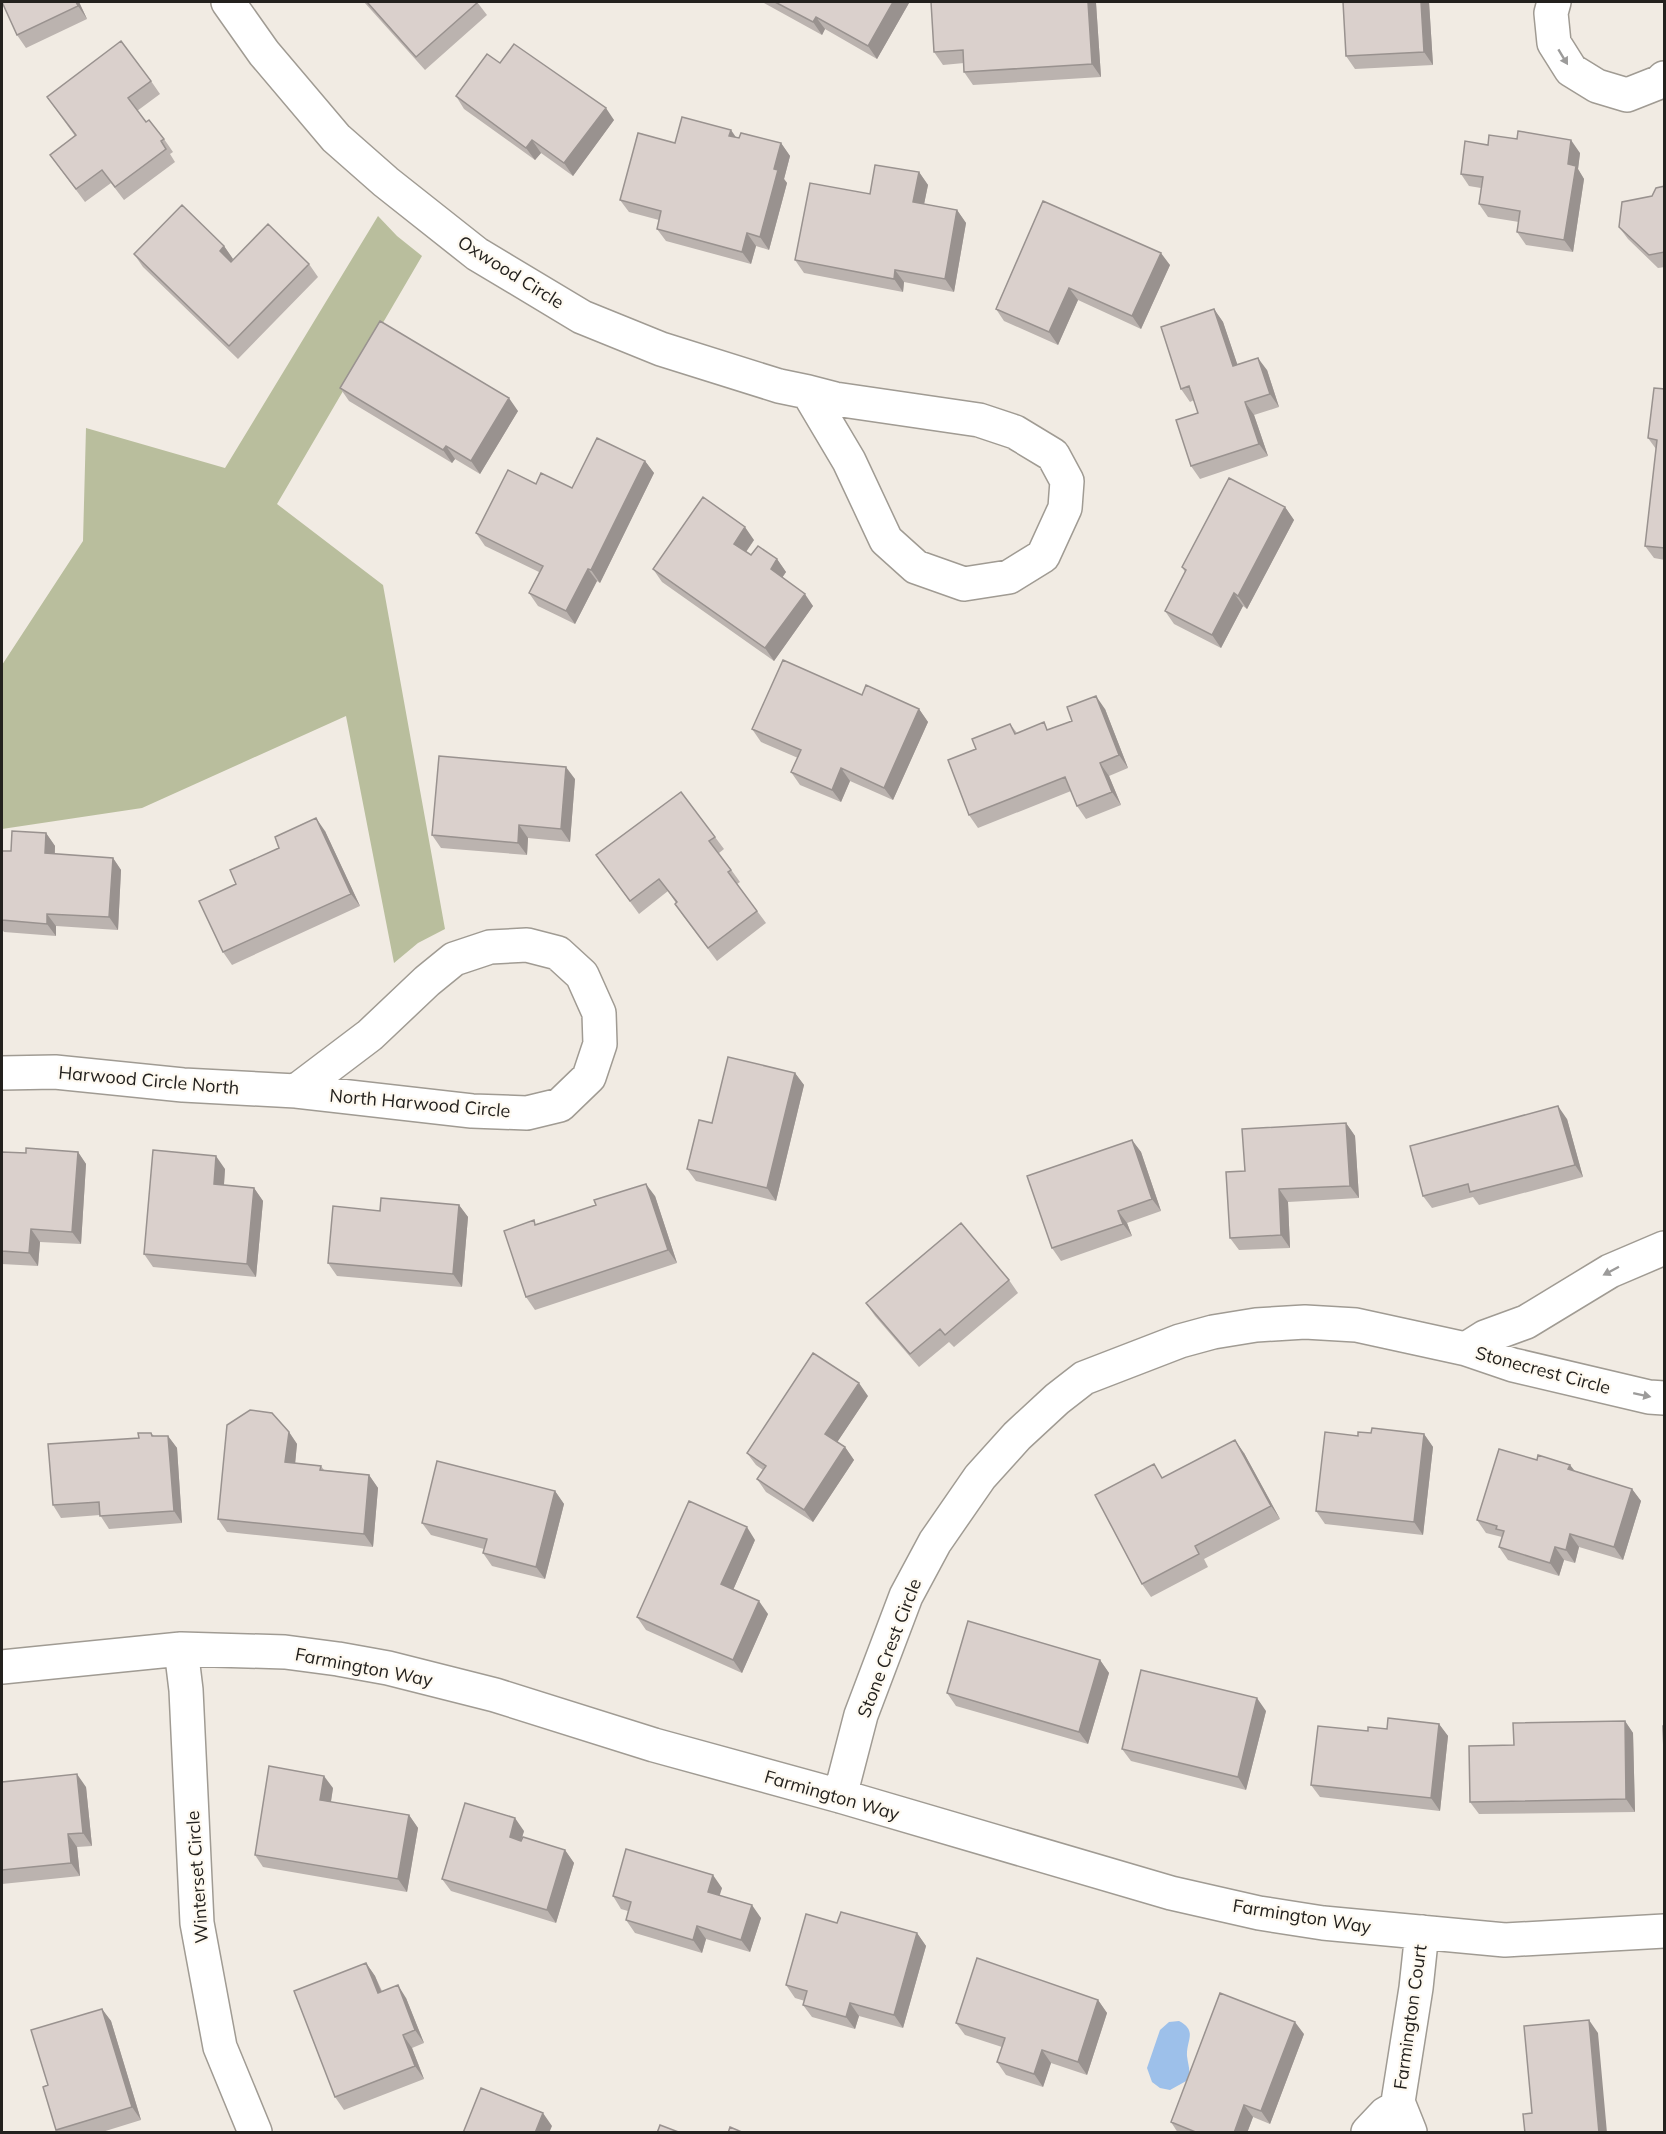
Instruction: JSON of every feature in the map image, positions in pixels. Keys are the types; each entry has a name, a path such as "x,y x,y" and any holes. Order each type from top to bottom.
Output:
{"street":[{"name":"Oxwood Circle","path":"228,2 264,53 336,138 386,182 477,254 582,317 661,349 779,386 808,392 835,399 979,420 1015,432 1053,455 1067,481 1065,508 1043,556 1009,577 964,584 916,567 886,540 849,461 808,392"},
{"path":"1554,2 1551,13 1554,42 1571,70 1597,86 1627,95 1665,78"},
{"name":"North Harwood Circle","path":"527,945 558,953 582,975 599,1013 600,1044 589,1077 560,1105 527,1113 472,1111 296,1091 370,1035 427,981 454,959 490,947 527,945"},
{"name":"Harwood Circle North","path":"2,1073 56,1072 183,1085 296,1091"},
{"name":"Stonecrest Circle","path":"1466,1349 1485,1337 1526,1322 1610,1271 1665,1248"},
{"name":"Stone Crest Circle","path":"840,1796 861,1715 906,1596 935,1542 981,1477 1017,1436 1084,1378 1180,1341 1256,1324 1305,1322 1356,1326 1466,1349"},
{"name":"Stonecrest Circle","path":"1466,1349 1513,1365 1649,1397 1665,1398"},
{"name":"Farmington Way","path":"2,1667 181,1649 285,1652 338,1659 388,1668 495,1695 654,1745 840,1796 1171,1893 1291,1918 1505,1940 1665,1931"},
{"name":"Winterset Circle","path":"181,1649 186,1690 197,1923 220,2047 255,2133"},
{"name":"Farmington Court","path":"1368,2133 1385,2114 1397,2107 1416,1988 1422,1932"},
{"name":"Farmington Court","path":"1398,2102 1410,2133"}],"green space":[{"path":"378,216 397,236 422,256 277,504 383,585 445,929 418,943 394,963 346,716 142,808 2,829 2,665 83,541 86,428 225,468"}],"water":[{"path":"1179,2021 1190,2032 1187,2050 1188,2080 1170,2090 1160,2088 1152,2082 1147,2068 1160,2030 1169,2022"}],"building":[{"path":"2,2 76,2 78,6 17,35"},
{"path":"367,2 478,2 416,57"},
{"path":"775,2 893,2 868,46 816,17 813,22"},
{"path":"931,2 1088,2 1092,64 964,72 963,50 934,52"},
{"path":"1343,2 1421,2 1424,52 1346,56"},
{"path":"121,41 151,81 128,98 146,122 149,120 164,139 161,141 166,149 115,187 102,170 76,189 50,155 76,135 47,97"},
{"path":"514,44 606,108 564,163 532,140 526,148 456,96 487,54 500,63"},
{"path":"682,117 731,130 729,136 739,138 741,133 781,143 774,169 778,170 760,237 747,233 742,252 657,229 661,211 620,200 638,133 675,143"},
{"path":"1518,131 1571,140 1568,164 1576,166 1564,240 1517,232 1520,211 1479,204 1483,177 1461,174 1465,141 1488,145 1489,135 1517,139"},
{"path":"875,165 919,172 913,202 957,210 945,279 895,270 894,279 795,260 810,183 870,194"},
{"path":"1665,186 1665,252 1649,255 1619,227 1622,202 1652,196 1656,188"},
{"path":"1043,201 1161,253 1132,316 1069,288 1049,332 996,309"},
{"path":"182,205 224,246 220,251 231,262 268,224 309,264 229,346 134,254"},
{"path":"1214,309 1233,366 1258,358 1270,394 1245,402 1259,444 1191,466 1176,420 1198,413 1189,386 1181,389 1161,327"},
{"path":"380,321 509,398 471,461 446,446 443,450 340,388"},
{"path":"1654,388 1665,389 1665,548 1645,546 1657,440 1648,438"},
{"path":"597,438 645,461 591,570 588,569 566,611 529,593 543,566 476,533 508,470 536,484 541,473 572,488"},
{"path":"1229,478 1285,507 1238,596 1234,593 1212,635 1165,611 1186,570 1182,567"},
{"path":"703,497 745,527 734,544 751,555 758,546 777,559 771,569 805,594 765,648 653,569"},
{"path":"783,660 862,695 866,685 919,709 884,788 841,768 832,790 791,772 801,750 752,729"},
{"path":"1096,696 1119,755 1100,763 1112,792 1077,806 1065,777 969,815 948,760 976,749 972,739 1010,724 1015,734 1044,722 1047,730 1072,721 1067,707"},
{"path":"439,756 566,767 561,829 519,825 518,843 432,835"},
{"path":"681,792 715,837 709,841 731,870 728,872 757,911 708,948 659,879 630,901 596,855"},
{"path":"316,818 351,894 223,952 199,901 236,884 230,870 279,848 275,837"},
{"path":"12,831 46,833 45,853 113,858 109,917 47,914 47,924 2,920 2,851 11,851"},
{"path":"728,1057 795,1073 767,1188 687,1169 699,1120 712,1123"},
{"path":"1558,1106 1575,1165 1470,1192 1468,1184 1423,1196 1410,1146"},
{"path":"1346,1123 1350,1186 1279,1189 1281,1235 1230,1238 1226,1172 1245,1171 1242,1129"},
{"path":"1132,1140 1152,1199 1118,1211 1123,1224 1052,1248 1027,1176"},
{"path":"26,1148 78,1152 72,1232 31,1229 29,1253 2,1251 2,1152 26,1153"},
{"path":"153,1150 216,1156 214,1184 254,1188 247,1264 144,1254"},
{"path":"646,1184 668,1250 526,1297 504,1231 534,1220 535,1225 596,1205 594,1200"},
{"path":"381,1198 459,1205 453,1274 328,1263 333,1206 380,1211"},
{"path":"961,1223 1009,1280 945,1335 940,1329 910,1354 866,1303"},
{"path":"813,1353 859,1383 825,1434 845,1447 804,1510 757,1479 766,1466 747,1453"},
{"path":"250,1410 272,1413 289,1432 285,1462 321,1466 320,1470 369,1475 364,1534 218,1519 227,1425"},
{"path":"1372,1428 1424,1434 1414,1522 1316,1511 1325,1432 1358,1436 1358,1432 1371,1433"},
{"path":"138,1433 168,1436 174,1511 100,1516 99,1502 53,1505 48,1444 139,1438"},
{"path":"1235,1440 1271,1506 1195,1546 1199,1554 1142,1584 1095,1495 1154,1464 1162,1478"},
{"path":"1499,1449 1537,1460 1538,1455 1570,1465 1568,1469 1632,1489 1614,1547 1570,1534 1566,1550 1555,1547 1550,1563 1499,1547 1504,1531 1496,1529 1497,1526 1477,1520"},
{"path":"437,1461 555,1491 536,1567 483,1553 487,1539 422,1523"},
{"path":"689,1501 747,1527 721,1584 759,1601 733,1660 637,1617"},
{"path":"968,1621 1100,1660 1079,1732 947,1693"},
{"path":"1141,1670 1257,1698 1238,1777 1122,1749"},
{"path":"1388,1718 1439,1724 1431,1798 1311,1785 1318,1726 1368,1731 1368,1727 1387,1729"},
{"path":"1625,1721 1626,1799 1470,1802 1469,1746 1514,1745 1513,1723"},
{"path":"1663,1726 1665,1726 1665,1775"},
{"path":"269,1766 324,1776 320,1800 409,1815 398,1879 255,1855"},
{"path":"77,1774 83,1833 68,1834 71,1863 2,1870 2,1782"},
{"path":"465,1803 515,1818 510,1837 521,1841 523,1837 565,1850 547,1910 442,1879"},
{"path":"626,1849 713,1875 708,1892 752,1905 741,1940 697,1926 693,1940 626,1920 631,1902 613,1896"},
{"path":"841,1912 917,1933 894,2015 850,2003 846,2017 803,2005 807,1991 786,1985 806,1914 837,1923"},
{"path":"977,1958 1098,2000 1078,2062 1042,2050 1034,2074 997,2062 1005,2038 956,2023"},
{"path":"366,1963 378,1993 398,1985 415,2030 403,2035 415,2066 335,2097 294,1991"},
{"path":"1220,1993 1295,2022 1261,2111 1244,2105 1234,2133 1198,2133 1171,2122"},
{"path":"102,2009 132,2107 56,2130 43,2087 48,2085 31,2030"},
{"path":"1589,2020 1599,2133 1525,2133 1523,2114 1532,2113 1524,2026"},
{"path":"481,2088 543,2113 535,2133 463,2133"},
{"path":"660,2125 681,2133 657,2133"},
{"path":"730,2127 744,2133 728,2133"}]}
